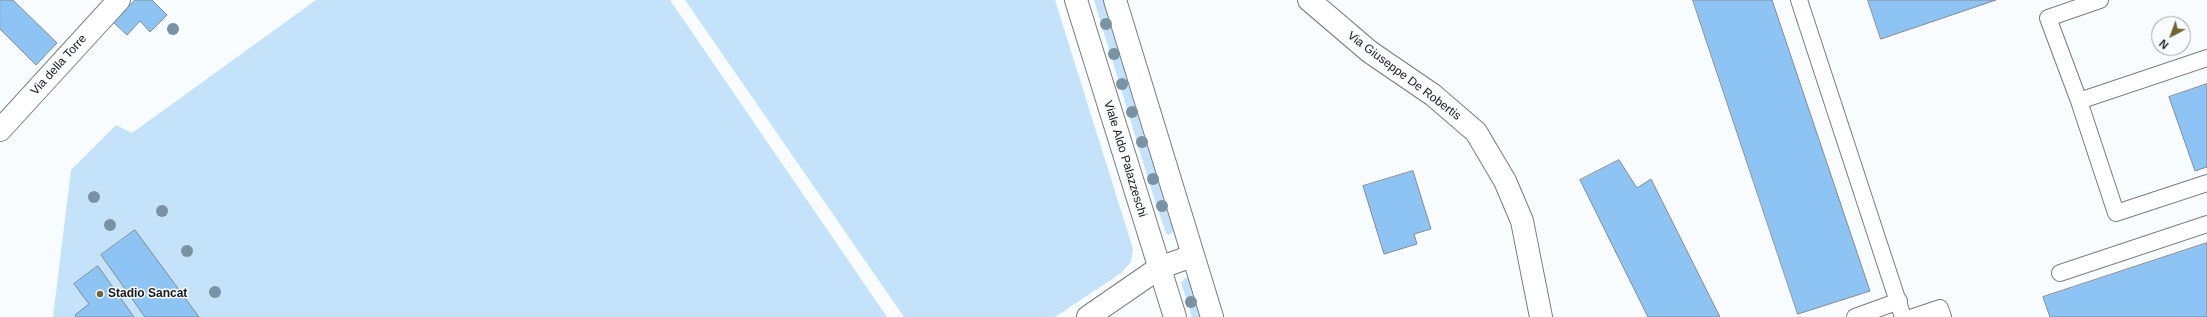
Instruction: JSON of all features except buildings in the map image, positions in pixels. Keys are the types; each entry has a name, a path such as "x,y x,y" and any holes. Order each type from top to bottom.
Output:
{"street":[{"name":"Via della Torre","path":"0,130 119,0"},
{"name":"Viale Aldo Palazzeschi","path":"1076,0 1175,317"},
{"path":"1115,0 1192,256 1212,317"},
{"name":"Via Giuseppe De Robertis","path":"1309,0 1370,52 1434,95 1476,132 1505,181 1522,221 1541,317"},
{"path":"1095,312 1159,268 1192,256"}],"lane":[{"path":"1799,0 1903,317"},
{"path":"2100,0 2048,18 2079,100 2116,213 2207,183"},
{"path":"2079,100 2207,58"},
{"path":"2060,273 2207,224"},
{"path":"1856,317 1898,301"},
{"path":"1913,317 1940,308 1942,317"}],"shaded area":[{"path":"316,0 670,0 887,317 53,317 71,170 116,125 132,133"},
{"path":"685,0 1055,0 1133,249 1131,262 1121,273 1055,317 904,317"},
{"path":"1094,0 1103,0 1174,227 1173,232 1169,235 1166,233 1154,198"},
{"path":"1186,277 1189,280 1201,317 1192,317 1181,283"}],"place":[{"name":"Stadio Sancat","path":"100,294"}]}
